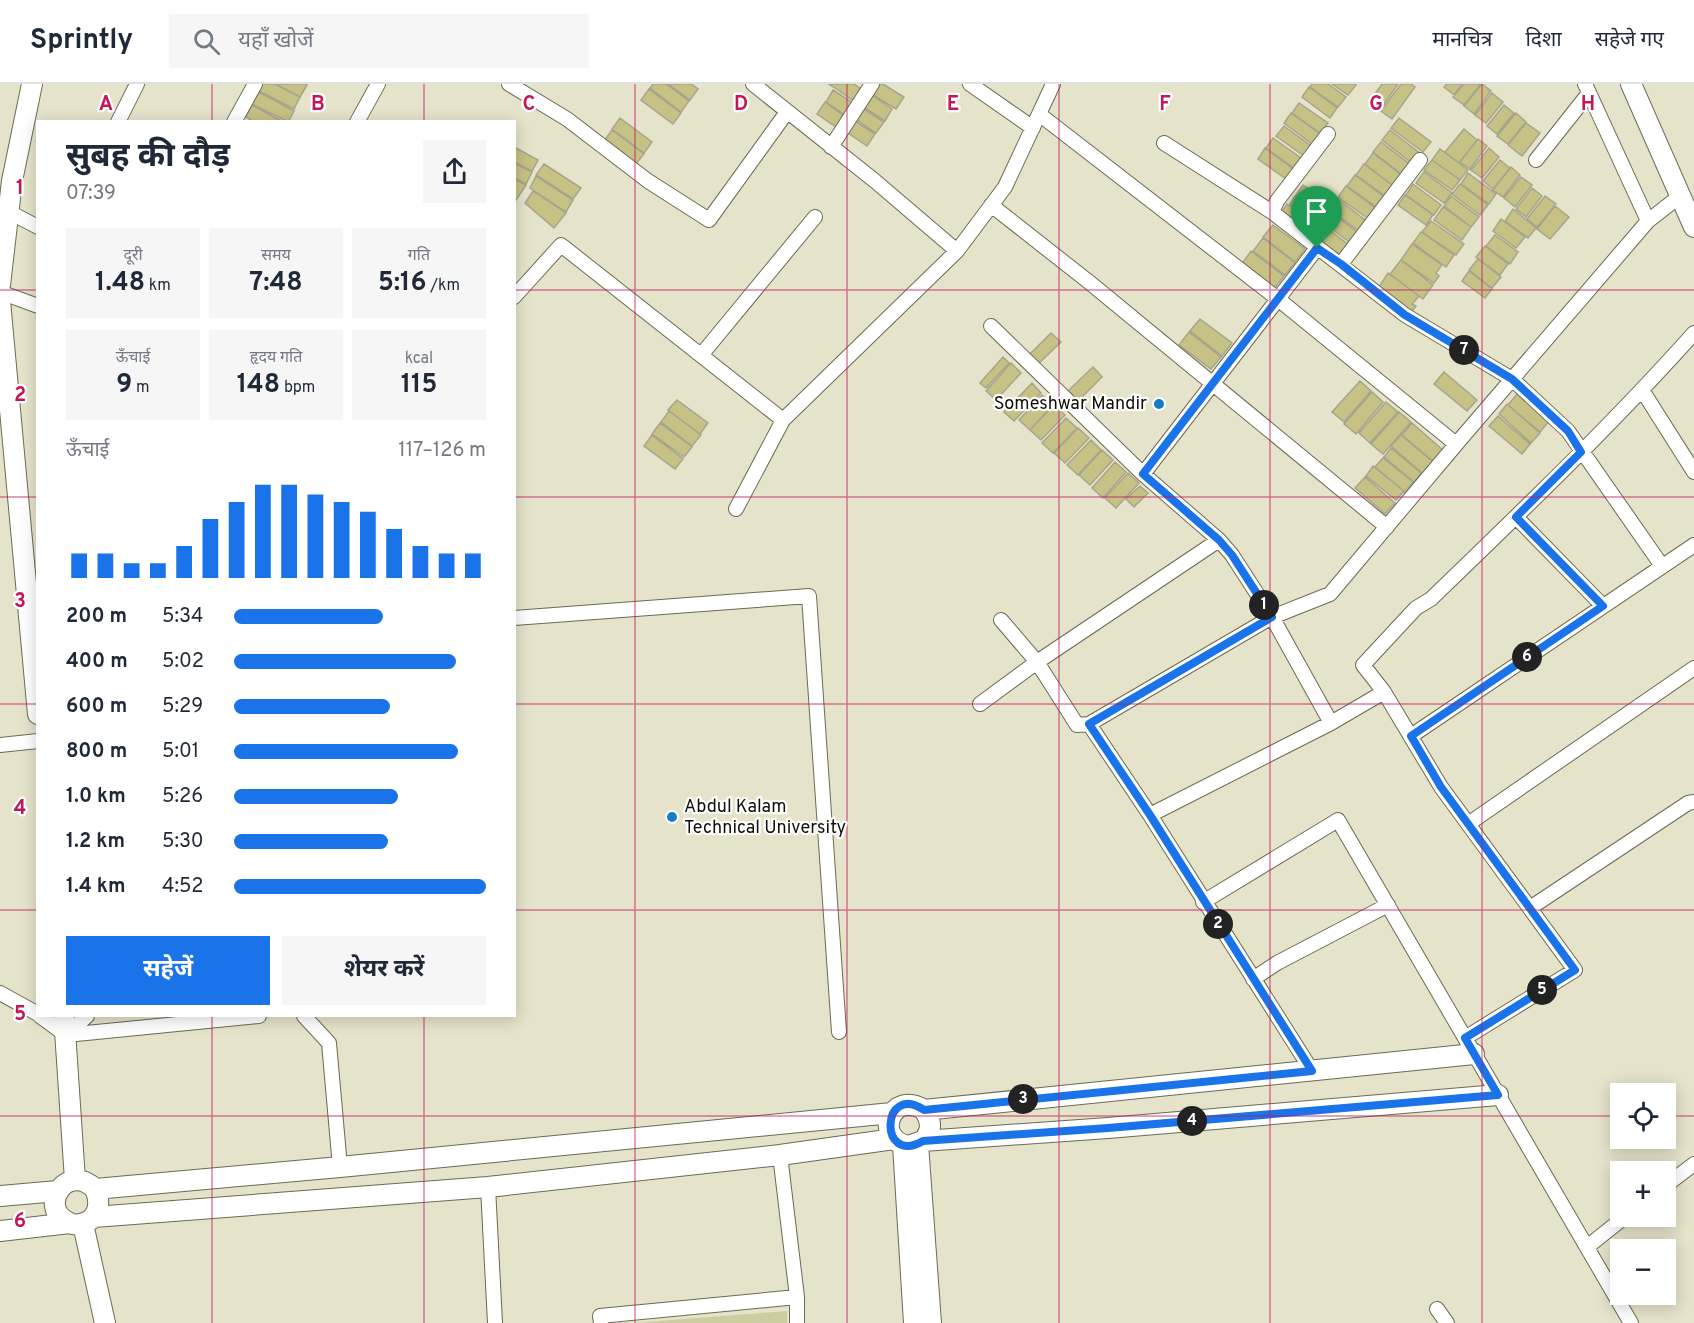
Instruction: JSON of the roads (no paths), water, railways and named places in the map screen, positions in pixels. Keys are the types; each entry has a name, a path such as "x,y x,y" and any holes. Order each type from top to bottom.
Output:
{"street":[{"path":"0,285 12,181 32,84"},
{"path":"119,120 137,84"},
{"path":"235,120 255,84"},
{"path":"358,120 378,84"},
{"path":"509,84 567,119 648,181 709,220 787,112"},
{"path":"753,84 957,251"},
{"path":"831,147 872,84"},
{"path":"970,84 1033,128"},
{"path":"736,509 783,420 957,251 1005,187 1053,84"},
{"path":"1631,84 1694,227"},
{"path":"1587,88 1648,221"},
{"path":"1536,160 1587,88"},
{"path":"1039,114 1278,299 1456,444"},
{"path":"1272,212 1277,201 1328,134"},
{"path":"1164,143 1272,212 1405,315 1512,379 1568,431 1662,566"},
{"path":"1341,264 1419,160"},
{"path":"1001,620 1037,662 1077,725 1089,724 1272,617 1330,594 1648,221 1680,196"},
{"path":"991,205 1089,282 1387,527"},
{"path":"9,212 36,225"},
{"path":"702,354 815,217"},
{"path":"516,295 561,245 783,420"},
{"path":"1143,474 1214,385 1317,248"},
{"path":"0,292 36,305"},
{"path":"0,301 36,656"},
{"path":"991,326 1143,474 1219,540 1232,555 1272,617 1331,723"},
{"path":"924,1110 1312,1071 1470,1046 1575,970 1441,787 1384,692 1363,665 1416,608 1431,599 1581,452 1694,333"},
{"path":"1642,390 1694,472"},
{"path":"1516,517 1603,606"},
{"path":"980,704 1037,662 1219,540"},
{"path":"1411,736 1694,545"},
{"path":"516,618 809,596 839,1032"},
{"path":"1468,824 1694,668"},
{"path":"1150,815 1331,723 1384,692"},
{"path":"1089,724 1150,815 1312,1071"},
{"path":"0,745 36,741"},
{"path":"1530,908 1688,803 1694,802"},
{"path":"1203,902 1338,820 1631,1323"},
{"path":"1253,979 1277,963 1388,905"},
{"path":"0,993 36,1013"},
{"path":"44,1017 65,1025 237,1017"},
{"path":"65,1025 85,1017"},
{"path":"305,1017 328,1043 340,1167"},
{"path":"65,1025 75,1180"},
{"path":"0,1231 82,1221 488,1187 909,1142 1498,1095"},
{"path":"95,1189 892,1113 904,1105 911,1104 924,1110 928,1115 930,1129 909,1142"},
{"path":"892,1113 889,1126 909,1142 931,1323"},
{"path":"909,1142 914,1323"},
{"path":"780,1155 797,1297 797,1323"},
{"path":"1676,1178 1694,1164"},
{"path":"75,1180 90,1184 95,1189 99,1203 82,1221 64,1221 56,1210 58,1191 62,1185 75,1180"},
{"path":"488,1187 495,1323"},
{"path":"0,1196 58,1191"},
{"path":"82,1221 105,1323"},
{"path":"1587,1247 1612,1227"},
{"path":"601,1323 600,1316 797,1297"},
{"path":"1437,1309 1447,1323"}],"place":[{"name":"Someshwar Mandir","path":"1159,404"},
{"name":"Abdul Kalam Technical University","path":"672,817"}]}
